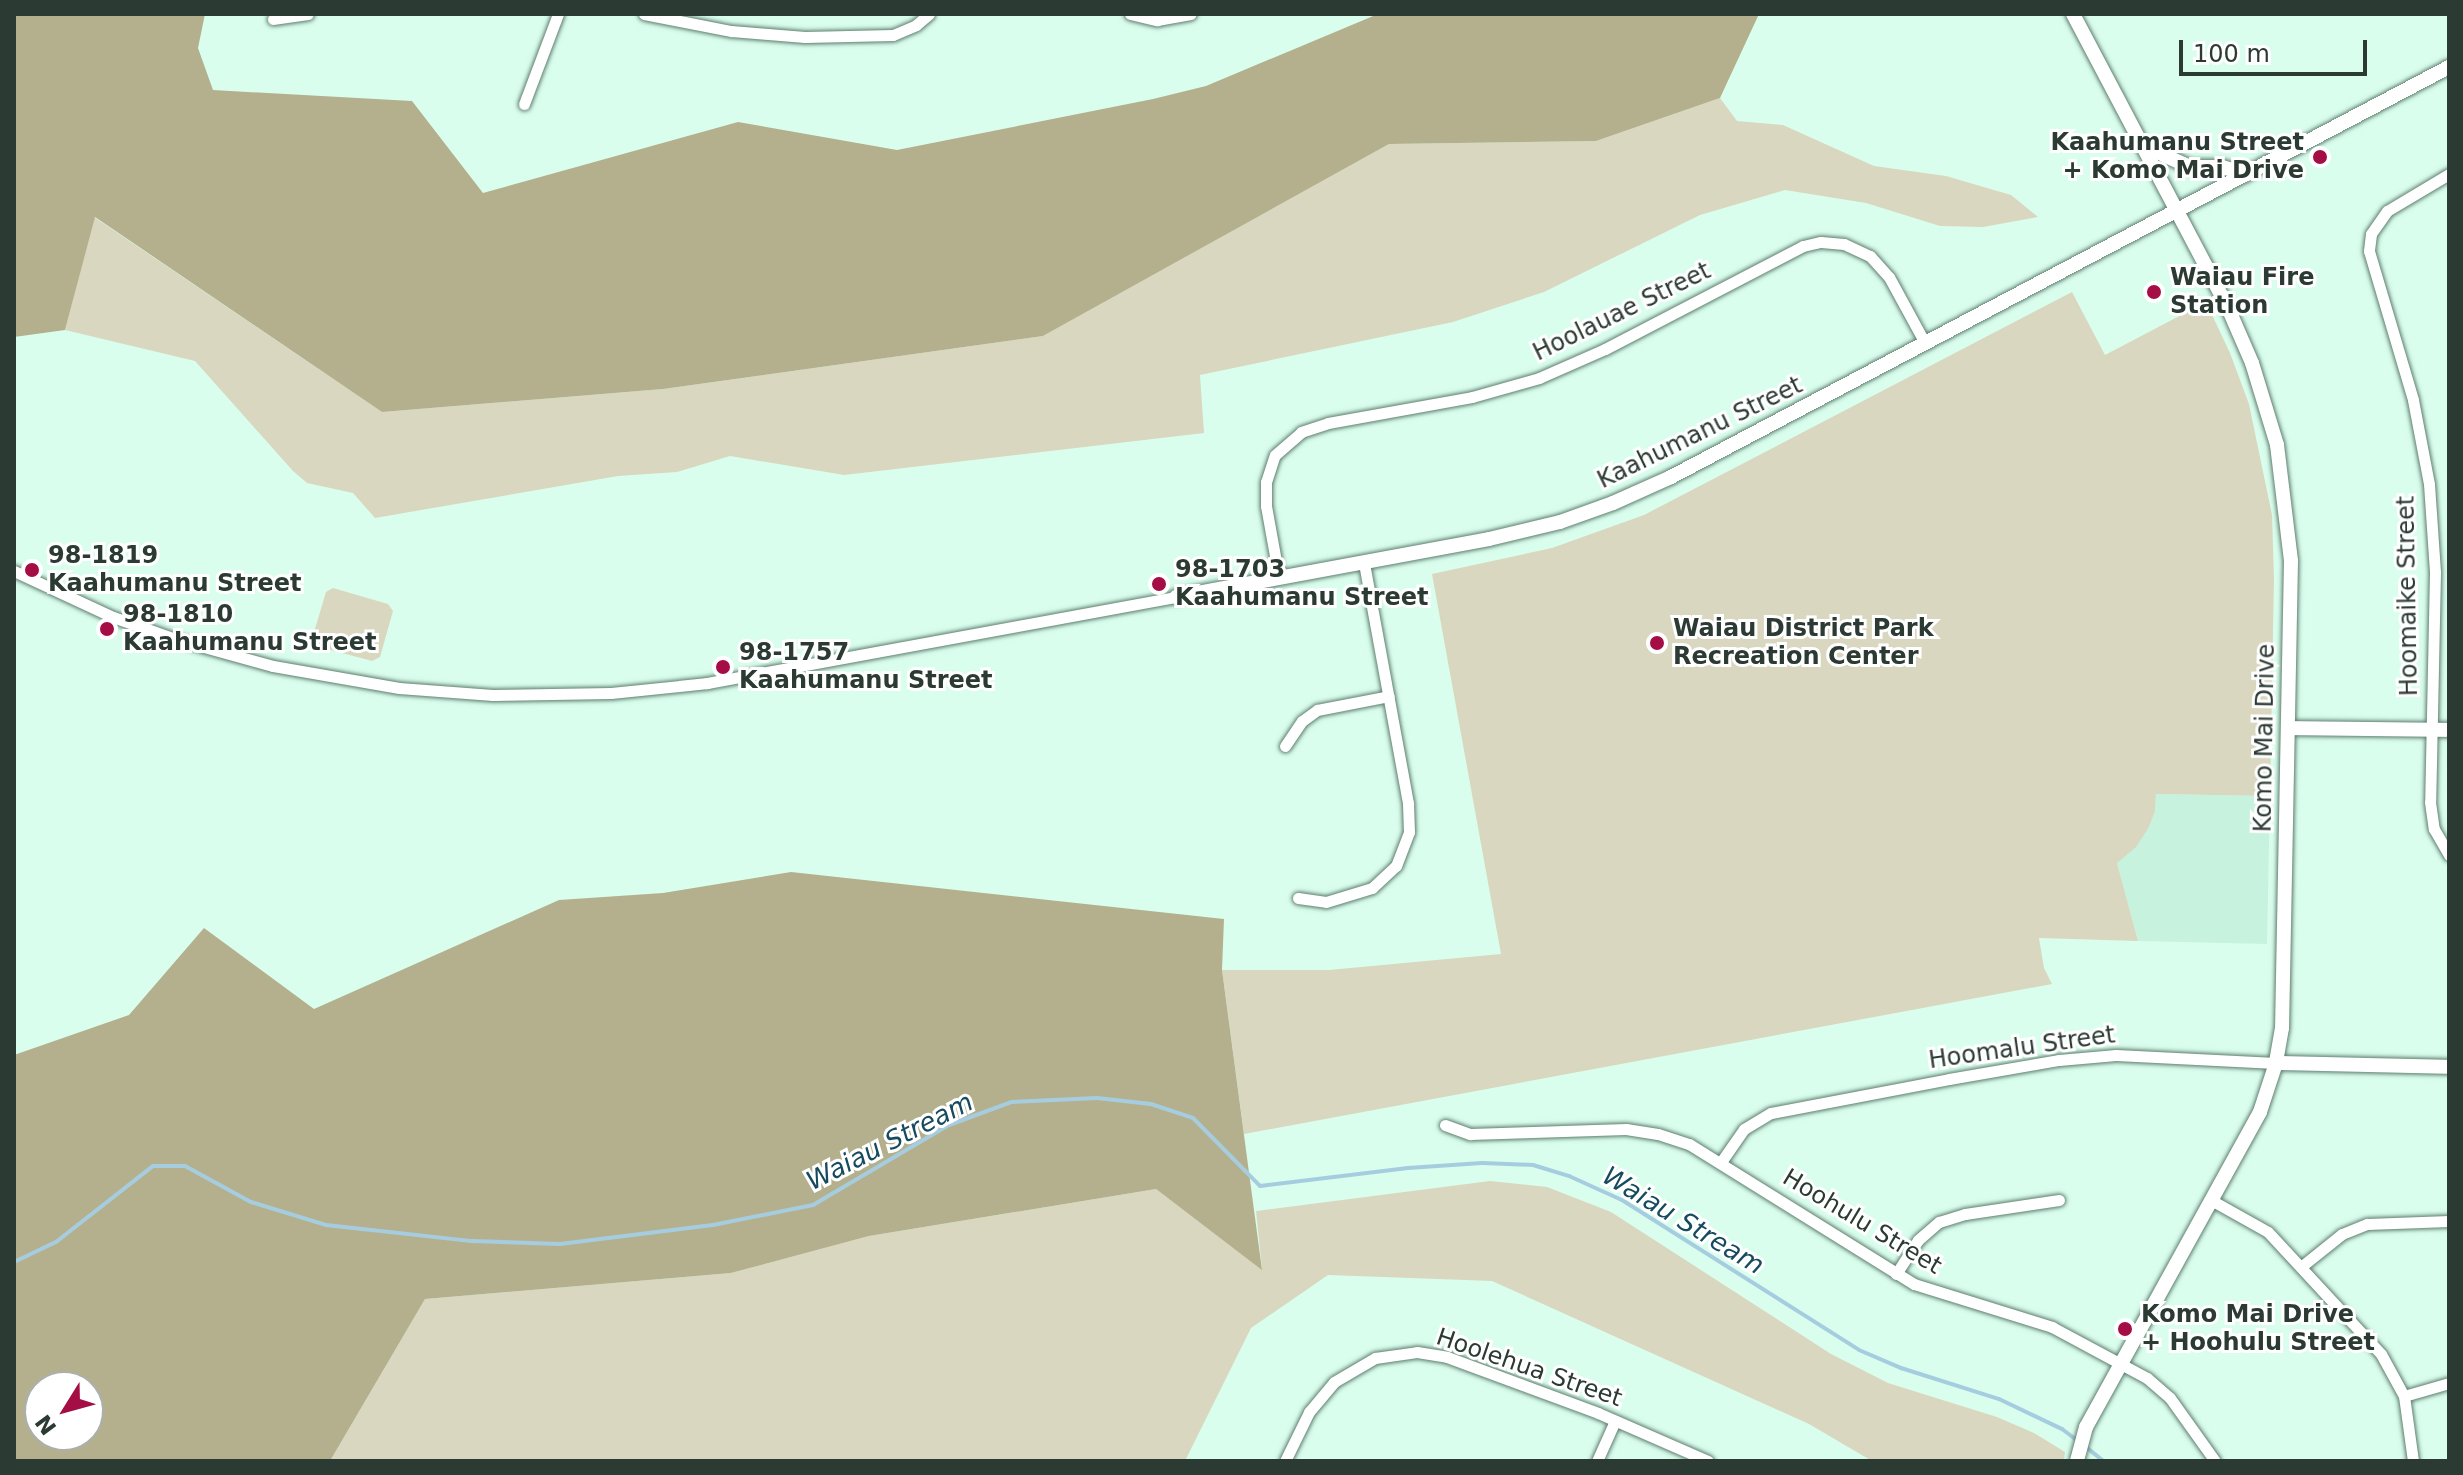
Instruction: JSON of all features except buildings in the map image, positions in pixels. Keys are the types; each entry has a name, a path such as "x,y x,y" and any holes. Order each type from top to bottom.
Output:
{"street":[{"path":"273,19 308,14"},
{"path":"524,104 558,14"},
{"path":"644,14 731,31 805,37 893,35 916,25 929,14"},
{"path":"1130,14 1157,20 1190,14"},
{"name":"Komo Mai Drive","path":"2073,14 2242,338 2277,445 2291,561 2282,1028 2276,1063 2260,1112 2086,1427 2077,1461"},
{"name":"Kaahumanu Street","path":"14,571 113,617 175,639 273,666 399,688 493,695 611,693 707,683 1527,531 1613,503 1671,477 2449,67"},
{"path":"2142,145 2185,166 2222,167 2247,174"},
{"name":"Hoomaike Street","path":"2449,174 2395,204 2380,219 2369,242 2373,273 2413,400 2429,484 2435,572 2431,816 2438,840 2449,855"},
{"name":"Hoolauae Street","path":"1279,578 1266,506 1266,482 1275,455 1301,432 1328,423 1472,397 1539,378 1605,349 1803,246 1821,242 1844,244 1870,256 1889,277 1925,343"},
{"path":"1298,898 1326,902 1363,893 1387,876 1402,856 1410,818 1364,563"},
{"path":"1285,746 1302,721 1317,710 1389,696"},
{"path":"2288,728 2449,730"},
{"name":"Hoomalu Street","path":"1721,1162 1744,1129 1771,1113 2059,1060 2116,1055 2449,1067"},
{"name":"Hoohulu Street","path":"1445,1125 1470,1134 1643,1131 1680,1141 1721,1162 1896,1274 1932,1292 2052,1327 2121,1363 2160,1388 2215,1461"},
{"path":"1896,1274 1918,1240 1939,1222 1965,1214 2059,1200"},
{"path":"2211,1200 2268,1232 2381,1354 2404,1396 2413,1461"},
{"path":"2302,1266 2354,1228 2396,1220 2449,1221"},
{"name":"Hoolehua Street","path":"1285,1461 1309,1412 1325,1390 1360,1364 1401,1352 1447,1357 1615,1421 1708,1461"},
{"path":"2404,1396 2449,1383"},
{"path":"1597,1461 1615,1421"}],"shaded area":[{"path":"14,14 205,14 198,48 213,90 412,101 483,193 738,122 897,150 1153,99 1206,86 1378,14 1759,14 1720,98 1596,141 1389,144 1043,336 663,389 382,412 95,217 65,330 14,337"},
{"path":"1720,98 1737,121 1783,125 1874,166 1946,176 2011,195 2038,217 1983,227 1940,226 1866,203 1785,190 1700,215 1544,292 1453,322 1200,375 1204,433 844,475 730,456 677,472 618,476 375,518 353,493 307,483 293,471 195,361 65,330 94,217 382,412 663,389 1043,336 1389,144 1596,141"},
{"path":"2072,292 2105,355 2206,302 2249,404 2272,515 2274,578 2270,796 2156,794 2155,811 2149,827 2136,847 2117,863 2138,941 2039,938 2044,968 2052,984 1244,1134 1222,970 1329,970 1501,954 1432,574 1552,548 1644,515"},
{"path":"333,588 388,604 393,611 380,657 372,661 316,646 312,639 326,592"},
{"path":"2156,794 2270,796 2267,944 2138,941 2117,863 2149,827 2155,811"},
{"path":"791,872 1224,919 1222,970 1262,1270 1156,1189 869,1236 731,1273 425,1299 330,1461 14,1461 14,1055 129,1015 204,928 314,1009 559,900 663,893"},
{"path":"1490,1181 1547,1187 1611,1212 1831,1354 1888,1383 1997,1417 2034,1433 2065,1452 2064,1461 1872,1461 1809,1424 1492,1281 1328,1275 1251,1328 1185,1461 330,1461 425,1299 731,1273 869,1236 1156,1189 1262,1269 1256,1211"}],"waterway":[{"name":"Waiau Stream","path":"14,1262 56,1242 153,1166 185,1166 251,1202 326,1225 472,1241 560,1244 713,1225 813,1205 949,1125 1012,1102 1097,1098 1151,1104 1193,1118 1260,1186 1408,1168 1482,1163 1533,1165 1569,1176 1622,1200 1859,1350 1901,1368 1999,1399 2062,1429 2079,1442"},
{"name":"Waiau Stream","path":"2086,1447 2103,1461"}],"place":[{"name":"Kaahumanu Street + Komo Mai Drive","path":"2320,157"},
{"name":"Waiau Fire Station","path":"2154,292"},
{"name":"98-1819 Kaahumanu Street","path":"32,570"},
{"name":"98-1703 Kaahumanu Street","path":"1159,584"},
{"name":"98-1810 Kaahumanu Street","path":"107,629"},
{"name":"Waiau District Park Recreation Center","path":"1657,643"},
{"name":"98-1757 Kaahumanu Street","path":"723,667"},
{"name":"Komo Mai Drive + Hoohulu Street","path":"2125,1329"}]}
